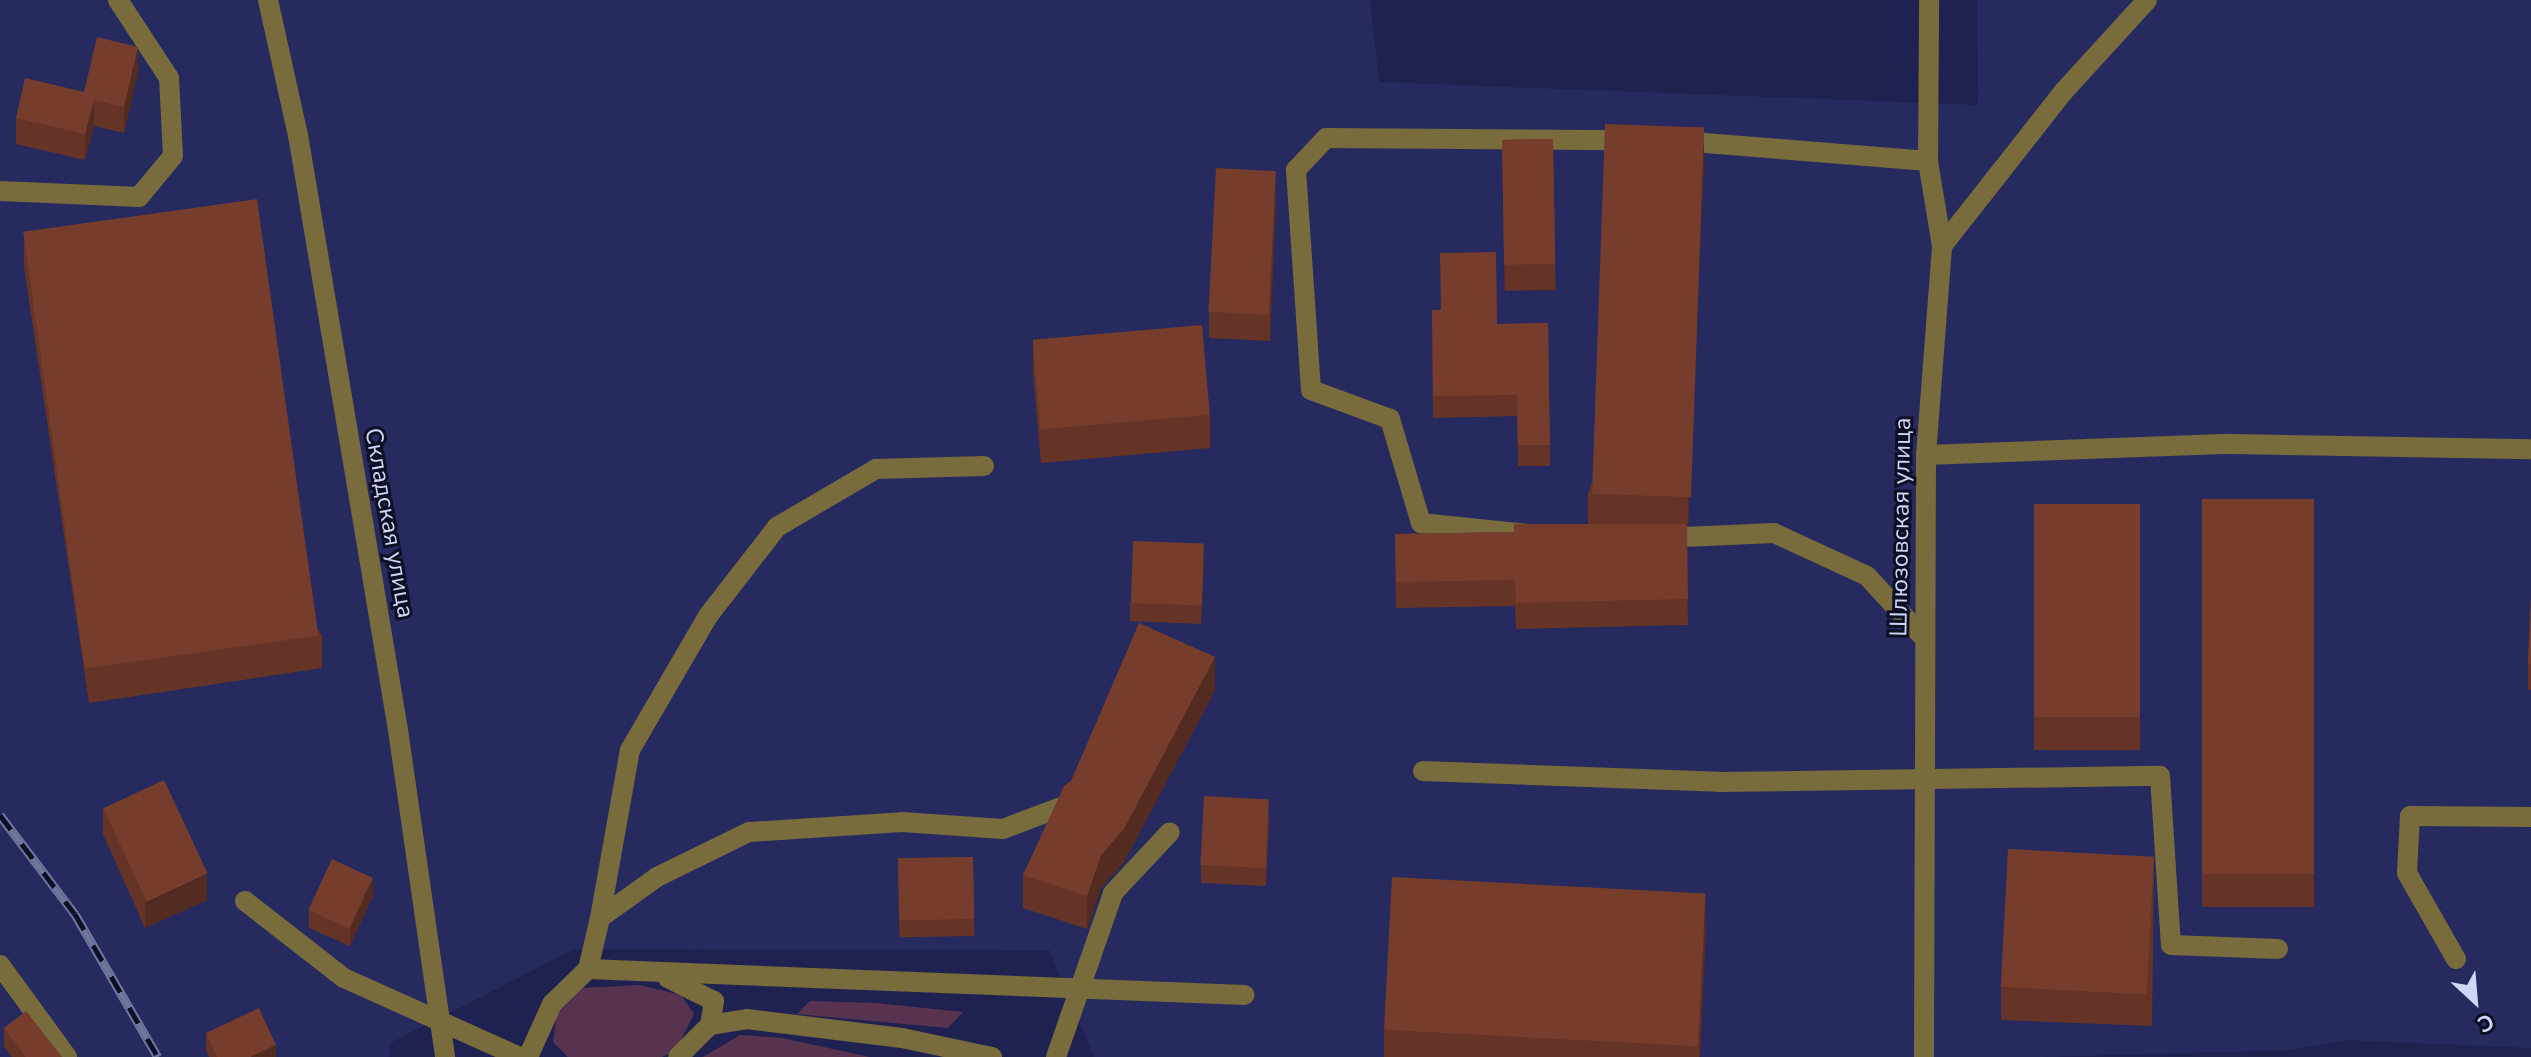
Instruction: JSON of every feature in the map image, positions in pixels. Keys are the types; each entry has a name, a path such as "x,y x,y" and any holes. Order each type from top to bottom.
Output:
{"street":[{"path":"0,191 139,197 173,156 169,78 118,0"},
{"name":"Складская улица","path":"268,0 298,135 444,1022 445,1057"},
{"name":"Шлюзовская улица","path":"1924,1057 1926,455 1942,246 1928,161 1929,0"},
{"path":"1942,246 2064,91 2147,0"},
{"path":"1553,536 1421,523 1390,419 1311,390 1296,170 1326,138 1654,140 1928,161"},
{"path":"1926,455 2230,444 2531,449"},
{"path":"528,1057 552,1004 588,969 630,750 708,616 777,527 876,469 984,466"},
{"path":"1641,539 1774,533 1867,576 1924,638"},
{"path":"1423,771 1719,782 2160,776 2171,945 2278,949"},
{"path":"600,918 657,877 749,832 902,822 1003,829 1061,807"},
{"path":"2456,959 2407,873 2410,816 2531,817"},
{"path":"1056,1057 1084,989 1113,893 1170,832"},
{"path":"245,901 344,978 520,1057"},
{"path":"0,965 67,1057"},
{"path":"588,969 665,976 1244,995"},
{"path":"665,976 714,1001 710,1025 678,1057"},
{"path":"710,1025 747,1019 774,1022 902,1038 992,1057"}],"shaded area":[{"path":"0,0 1370,0 1379,82 1978,105 1977,0 2531,0 2531,1048 2345,1040 2291,1050 2043,1057 1094,1057 1049,950 575,949 390,1043 389,1057 0,1057"},
{"path":"640,985 681,995 694,1014 676,1050 662,1057 568,1057 553,1042 557,1014 583,988"},
{"path":"810,1001 876,1003 963,1012 948,1028 797,1014"},
{"path":"740,1035 782,1038 870,1057 703,1057"}],"building":[{"path":"97,37 138,47 124,107 94,100 85,134 16,118 25,78 84,92"},
{"path":"1605,124 1704,127 1691,497 1592,494"},
{"path":"1553,139 1555,264 1504,265 1502,140"},
{"path":"1216,168 1276,171 1268,315 1208,312"},
{"path":"257,199 318,636 85,669 23,232"},
{"path":"1496,252 1497,324 1548,323 1550,445 1518,445 1517,395 1433,396 1432,310 1441,310 1440,253"},
{"path":"1202,325 1210,415 1040,429 1033,340"},
{"path":"2202,499 2314,499 2314,874 2202,874"},
{"path":"2034,504 2140,504 2140,717 2034,717"},
{"path":"1514,524 1687,524 1688,599 1516,603 1515,580 1396,582 1395,534 1514,532"},
{"path":"1133,541 1204,543 1202,605 1131,603"},
{"path":"2531,597 2531,664 2528,664"},
{"path":"1139,623 1215,657 1124,829 1101,855 1087,896 1023,875 1064,786 1071,781"},
{"path":"164,780 208,873 147,902 103,808"},
{"path":"1204,796 1269,799 1265,868 1200,865"},
{"path":"2008,849 2154,857 2147,994 2001,987"},
{"path":"973,857 974,919 899,920 898,858"},
{"path":"332,859 373,878 349,929 308,910"},
{"path":"1392,877 1706,893 1698,1046 1384,1030"},
{"path":"259,1008 276,1045 250,1057 217,1057 206,1033"},
{"path":"26,1011 62,1057 26,1057 4,1028"}],"railway":[{"path":"0,815 75,914 158,1057"}]}
